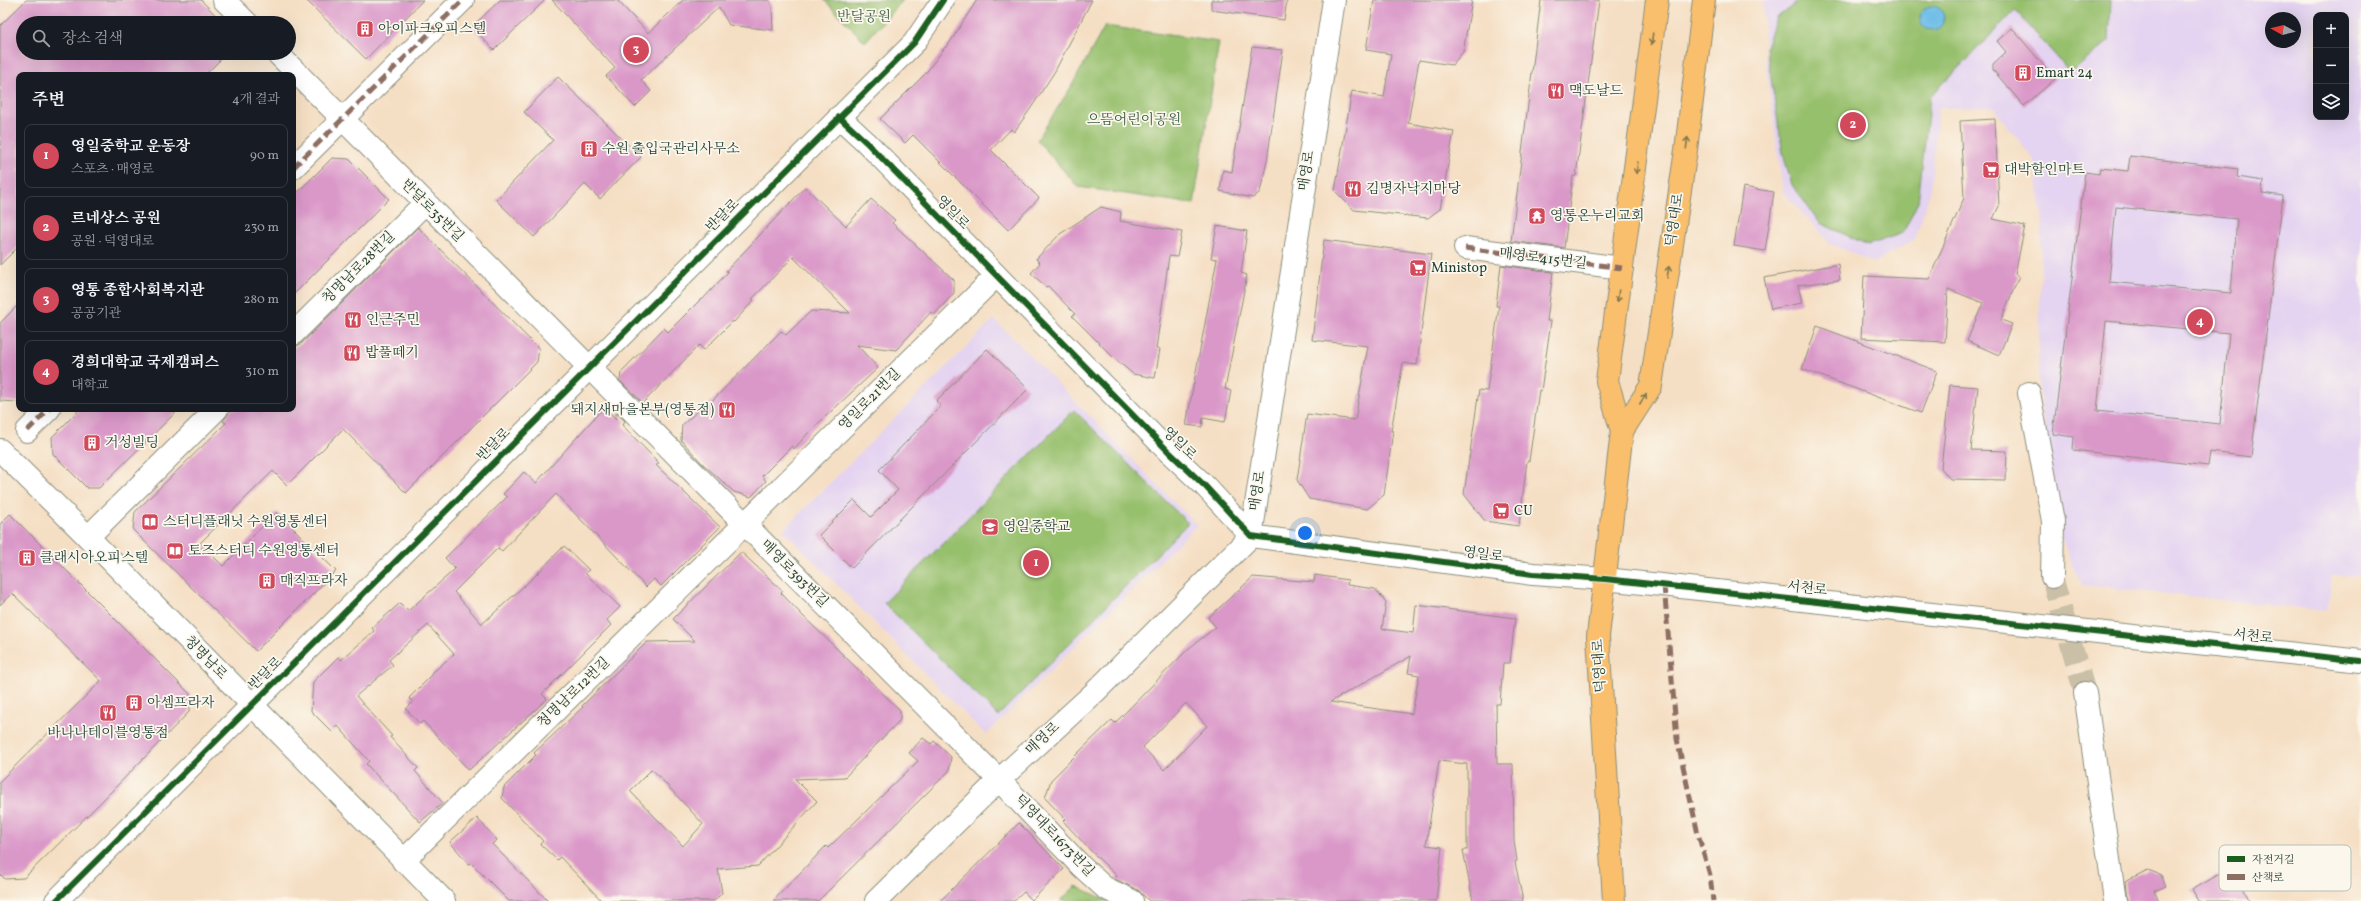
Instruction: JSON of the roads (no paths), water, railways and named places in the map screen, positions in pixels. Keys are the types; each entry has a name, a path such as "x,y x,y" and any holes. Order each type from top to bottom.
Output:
{"main road":[{"name":"덕영대로","path":"1614,901 1598,636 1622,431 1607,381 1640,146 1657,0"},
{"name":"덕영대로","path":"1622,431 1651,386 1686,150 1704,0"}],"street":[{"path":"224,0 240,16"},
{"path":"296,165 463,0"},
{"name":"반달로","path":"56,901 914,43 943,0"},
{"name":"매영로","path":"876,901 1000,780 1095,692 1251,536 1334,0"},
{"name":"반달로35번길","path":"284,60 296,72"},
{"name":"반달로35번길","path":"296,72 588,368"},
{"name":"영일로","path":"839,117 1169,452 1205,486 1251,536 1533,574 1605,579"},
{"name":"청명남로28번길","path":"296,331 425,203"},
{"name":"매영로415번길","path":"1465,248 1622,268"},
{"name":"영일로21번길","path":"745,525 996,276"},
{"name":"매영로393번길","path":"588,368 1000,780"},
{"path":"2029,393 2053,521 2052,577"},
{"path":"27,431 46,412"},
{"path":"88,537 214,412"},
{"name":"청명남로","path":"0,450 88,537 403,861 444,901"},
{"name":"청명남로12번길","path":"403,861 745,525"},
{"name":"서천로","path":"1605,579 2361,661"},
{"path":"2085,693 2115,901"},
{"name":"덕영대로1673번길","path":"1000,780 1088,873 1105,888 1132,901"}],"water":[{"path":"1932,6 1937,7 1943,13 1943,23 1937,29 1932,30 1927,29 1921,23 1920,18 1921,13 1927,7"}],"tunnel":[{"path":"2052,577 2085,693"}],"place":[{"name":"아이파크오피스텔","path":"365,29"},
{"name":"영통 종합사회복지관","path":"636,50"},
{"name":"Emart 24","path":"2023,73"},
{"name":"맥도날드","path":"1556,91"},
{"name":"르네상스 공원","path":"1853,125"},
{"name":"수원 출입국관리사무소","path":"589,149"},
{"name":"대박할인마트","path":"1991,170"},
{"name":"김명자낙지마당","path":"1353,189"},
{"name":"영통온누리교회","path":"1537,216"},
{"name":"Ministop","path":"1418,268"},
{"name":"인근주민","path":"353,320"},
{"name":"경희대학교 국제캠퍼스","path":"2200,322"},
{"name":"밥풀떼기","path":"352,353"},
{"name":"돼지새마을본부(영통점)","path":"727,410"},
{"name":"거성빌딩","path":"92,443"},
{"name":"CU","path":"1501,511"},
{"name":"스터디플래닛 수원영통센터","path":"150,522"},
{"name":"영일중학교","path":"990,527"},
{"name":"토즈스터디 수원영통센터","path":"175,551"},
{"name":"클래시아오피스텔","path":"27,558"},
{"name":"영일중학교 운동장","path":"1036,563"},
{"name":"매직프라자","path":"267,581"},
{"name":"아셈프라자","path":"134,703"},
{"name":"바나나테이블영통점","path":"108,713"}],"park label":[{"name":"반달공원","path":"864,17"},
{"name":"으뜸어린이공원","path":"1134,120"}]}
